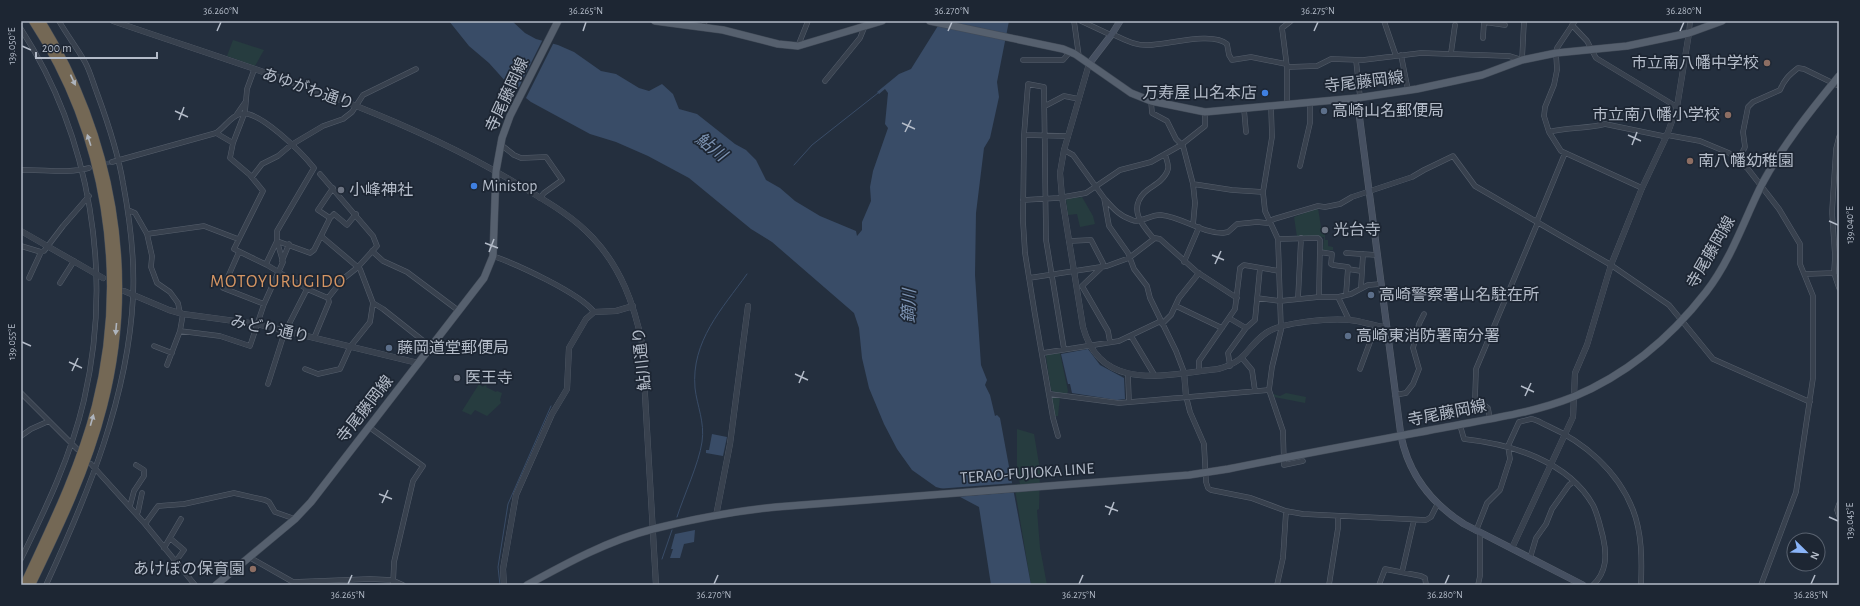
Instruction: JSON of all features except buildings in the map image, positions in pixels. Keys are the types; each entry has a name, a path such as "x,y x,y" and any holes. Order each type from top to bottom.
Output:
{"highway":[{"path":"24,585 68,487 90,427 106,359 111,289 107,218 91,145 64,76 33,21"},
{"path":"31,585 75,488 97,428 113,359 118,290 114,218 110,191 97,142 70,72 41,21"}],"main road":[{"name":"寺尾藤岡線","path":"216,585 295,519 320,490 484,278 493,256 496,171 500,144 513,110 558,21"},
{"path":"655,21 704,24 778,44 798,46 882,21"},
{"name":"寺尾藤岡線","path":"930,21 1019,39 1070,52 1131,93 1151,101 1205,112 1287,105 1408,90 1467,79 1522,60 1556,54 1627,46 1689,33 1722,21"},
{"path":"1089,64 1112,35 1120,21"},
{"name":"寺尾藤岡線","path":"1401,436 1490,419 1574,397 1626,368 1664,338 1708,290 1720,270 1761,188 1798,127 1836,84 1839,76"},
{"path":"1359,97 1368,191 1395,395 1401,436 1411,468 1420,484 1437,505 1450,515 1478,532 1583,585"},
{"name":"TERAO-FUJIOKA LINE","path":"653,529 747,510 1206,473 1401,436"},
{"path":"527,585 573,560 653,529"}],"street":[{"path":"46,585 68,538 96,469 110,426 124,370 133,296 132,246 128,210 119,161 112,136 86,63 59,21"},
{"name":"あゆがわ通り","path":"113,21 355,105 414,129 460,151 496,171"},
{"path":"798,46 808,21"},
{"path":"1074,21 1079,57"},
{"path":"1081,21 1134,43 1147,45 1172,43 1192,39 1220,40 1227,44 1229,55 1232,60 1251,57 1286,65 1317,66 1331,58 1356,60 1421,52 1508,56 1522,60 1524,21"},
{"path":"1287,105 1286,65 1282,28 1291,21"},
{"path":"1384,21 1398,55 1408,90"},
{"path":"1512,548 1552,465 1573,417 1575,373 1587,345 1611,264 1642,188 1667,135 1677,107 1690,21"},
{"path":"1483,38 1484,22 1494,22 1504,25"},
{"path":"1642,188 1565,153 1557,146 1549,132 1544,116 1545,107 1554,85 1557,70 1557,48 1574,22 1596,58 1677,107"},
{"path":"1451,53 1455,25"},
{"path":"825,81 860,38 866,26"},
{"path":"21,29 49,79 66,121 82,170 89,196 96,274 96,310 91,361 84,400 71,443 54,490 21,559"},
{"path":"1024,60 1063,60 1070,52"},
{"path":"1356,60 1359,97"},
{"path":"1089,64 1064,150 1060,173 1062,197 1083,327 1090,346 1102,361 1114,369 1128,375 1155,376 1199,371 1230,366 1242,358 1263,335 1281,326 1349,320 1386,327"},
{"path":"1738,161 1745,147 1743,132 1748,107 1750,104 1780,90 1785,78 1798,68 1804,69 1836,84"},
{"path":"252,177 262,164 278,156 291,145 323,126 343,119 352,112 355,105 363,95 416,69"},
{"path":"254,70 247,89 245,112 233,143 230,158 252,177 263,191 234,249 266,264 307,289 328,298"},
{"path":"1058,436 1053,418 1029,278 1022,221 1024,135 1028,84 1044,88 1046,240 1064,350"},
{"path":"1045,106 1064,96 1079,99"},
{"path":"112,162 216,133 222,130 237,114 246,101"},
{"path":"1151,101 1152,113 1169,123 1176,139 1182,145 1185,153 1193,184 1195,203 1193,225"},
{"path":"1300,166 1310,123 1310,102"},
{"path":"1271,106 1272,137 1263,192 1265,211 1271,221 1278,239 1281,326 1278,346 1272,367 1269,390 1283,431 1285,457 1284,465 1303,461"},
{"path":"1244,109 1246,132"},
{"path":"237,114 245,112 260,118 291,145 314,168 276,234 282,261"},
{"path":"1023,200 1046,199 1086,193 1120,170 1143,164 1182,145 1205,126 1205,112"},
{"path":"1549,132 1563,128 1588,128 1605,124 1663,136 1667,135 1708,143 1729,153 1748,169 1761,188 1779,209 1799,240 1800,264 1813,296 1814,356 1810,402 1796,492 1761,585"},
{"path":"216,133 233,143"},
{"path":"1024,135 1068,136"},
{"path":"1839,137 1836,149 1832,212 1835,256 1834,273 1839,288"},
{"path":"500,144 514,155 521,158 544,156 548,159 562,180 544,193 540,198"},
{"path":"1064,150 1073,155 1097,186 1104,198 1118,214 1133,221 1140,222 1148,217 1161,215 1222,233 1228,232 1237,224 1257,222 1267,223 1318,206 1325,207 1340,204 1352,197 1412,177 1453,156 1475,186 1611,264 1669,305 1713,360 1810,402"},
{"path":"1490,419 1488,408 1475,399 1476,369 1565,153"},
{"path":"1165,154 1168,170 1155,186 1145,192 1139,201 1137,212 1140,222 1154,239 1160,240 1184,262 1237,298"},
{"path":"21,170 46,169 72,171 89,168"},
{"name":"鮎川通り","path":"496,171 570,218 597,243 617,271 633,306 642,343 656,585"},
{"path":"314,338 329,302 328,298 344,279 358,268 377,246 373,236 356,214 320,174"},
{"path":"1193,184 1232,190 1263,192"},
{"path":"330,218 318,210 333,188"},
{"path":"29,278 41,252 49,246 63,226 89,196"},
{"path":"1104,198 1109,226 1129,258 1134,269 1147,286 1150,298 1176,351 1184,372 1186,396 1190,412 1203,441 1208,488 1211,490 1251,498 1286,511 1308,515 1429,520 1437,505"},
{"path":"128,210 135,213 146,234 152,256 151,267 157,283 170,292 178,303 182,313 180,331 167,365"},
{"path":"277,241 289,244 310,253 318,245 330,218 334,214 347,225 356,214"},
{"path":"146,234 204,226 238,239"},
{"path":"1184,262 1199,227"},
{"path":"21,231 103,278"},
{"path":"305,369 318,374 340,369 350,347 370,322 372,303 358,268 321,236"},
{"path":"1298,299 1301,238"},
{"path":"1278,239 1318,238 1320,240 1319,297"},
{"path":"1029,278 1107,266 1129,258 1154,239"},
{"path":"1069,241 1091,240 1103,263 1102,266 1082,286 1108,331 1110,342"},
{"path":"266,264 277,241"},
{"path":"180,331 220,336 250,346 264,304 279,273 289,244"},
{"path":"21,246 41,252"},
{"path":"372,251 383,261 407,272 459,311"},
{"path":"239,252 223,288 264,304"},
{"path":"1320,252 1331,252 1331,264 1346,266 1348,270 1346,295"},
{"path":"1346,253 1377,255"},
{"path":"1361,288 1363,254"},
{"path":"493,256 514,263 554,284 589,305 594,312"},
{"path":"60,284 74,261"},
{"path":"1199,371 1199,361 1237,304 1240,268 1244,266 1279,271"},
{"path":"1230,366 1228,353 1246,328 1255,320 1260,268"},
{"path":"1348,270 1361,271"},
{"path":"1043,353 1123,340 1161,323 1172,315 1183,293 1199,273"},
{"path":"1805,274 1834,273"},
{"path":"1257,298 1280,301 1319,297 1338,297 1368,285 1380,284"},
{"path":"268,384 286,331 307,289"},
{"name":"みどり通り","path":"124,291 133,296 182,313 257,324 418,364"},
{"path":"1338,297 1349,320"},
{"path":"372,303 383,309 431,347"},
{"path":"504,585 503,569 516,495 552,414 567,389 569,348 586,319 594,312 616,311 633,306"},
{"path":"716,516 730,444 748,306"},
{"path":"1176,306 1222,328"},
{"path":"1395,395 1406,393 1417,376 1419,369 1413,348 1419,324 1424,314"},
{"path":"1229,318 1246,328"},
{"path":"1360,369 1376,326"},
{"path":"1131,336 1155,376"},
{"path":"154,346 172,353"},
{"path":"1242,358 1253,372 1255,391"},
{"path":"1128,375 1129,402"},
{"path":"1050,394 1115,403 1269,390"},
{"path":"21,393 77,449"},
{"path":"1478,585 1480,576 1478,532 1487,503 1500,490 1510,459 1508,446 1519,422 1533,419 1566,434 1597,457 1629,502 1639,534 1641,585"},
{"path":"21,436 31,429 49,421"},
{"path":"1460,425 1464,440 1508,446 1552,465 1580,487 1593,506 1604,542 1606,561 1600,576 1593,585"},
{"path":"369,427 423,466 413,480 394,562 392,582"},
{"path":"92,464 130,506 195,585"},
{"path":"130,506 134,491 144,476 144,470 136,465"},
{"path":"1530,558 1536,538 1546,524 1552,509 1569,485 1573,482"},
{"path":"135,512 138,512 142,493"},
{"path":"145,524 158,506 184,504 234,493 265,500 269,502 275,512 295,519"},
{"path":"1839,504 1837,510 1839,516"},
{"path":"1277,585 1283,558 1286,511"},
{"path":"1329,585 1338,528 1338,517"},
{"path":"164,548 171,539 181,519"},
{"path":"1402,572 1414,520"},
{"path":"171,539 184,550 176,562"},
{"path":"249,558 293,582 311,583 352,579 392,582 403,585"},
{"path":"1379,585 1385,569 1425,578 1426,585"},
{"path":"351,585 352,579"}],"green space":[{"path":"233,40 264,50 255,66 227,56"},
{"path":"1082,197 1093,216 1095,224 1080,227 1077,214 1068,215 1066,199"},
{"path":"1318,208 1321,227 1325,227 1325,240 1328,240 1328,246 1333,247 1333,250 1323,250 1324,237 1297,237 1294,217"},
{"path":"1060,353 1068,391 1067,394 1054,392 1051,390 1046,355"},
{"path":"486,382 488,384 486,387 502,393 500,400 501,403 487,416 475,410 471,415 462,411 479,384 483,387"},
{"path":"1286,393 1306,397 1305,403 1274,397 1273,394 1280,396"},
{"path":"1054,396 1060,397 1058,416 1054,416 1052,398"},
{"path":"1017,429 1034,434 1040,470 1039,509 1037,510 1040,548 1047,585 1031,585 1014,484 1020,484 1017,471"}],"water":[{"path":"449,21 512,21 525,33 536,39 558,45 574,52 601,71 616,74 639,88 649,91 662,84 673,94 679,109 697,114 735,144 746,150 756,160 766,180 780,188 795,201 820,216 856,231 857,236 862,230 862,222 871,201 870,187 873,171 888,128 885,124 888,93 885,89 879,94 877,92 899,74 911,69 941,21 1009,21 997,82 999,97 990,138 984,148 976,213 975,275 981,365 987,380 985,385 990,395 995,416 997,415 1000,418 1031,585 991,585 979,507 947,490 936,487 912,470 897,449 884,424 869,388 862,358 859,328 854,313 772,242 751,229 689,178 648,156 616,142 590,134 531,102 507,83 489,63 469,46"},
{"path":"1088,349 1100,365 1124,378 1125,399 1117,400 1072,393 1070,384 1068,384 1061,354"},
{"path":"712,434 727,437 723,456 706,453 706,450 709,450"},
{"path":"695,530 694,542 684,544 680,558 670,558 675,534"}],"pier":[{"path":"543,39 554,42 525,100 516,93"},
{"path":"1015,483 1017,492 954,497 936,489"}],"waterway":[{"path":"794,165 812,145 878,93"},
{"path":"677,517 695,469 703,435 702,421 695,388 695,371 698,355 710,326 747,274"},
{"path":"500,585 498,567 508,504 551,406"},
{"path":"662,559 672,530"}],"tunnel":[{"path":"100,165 112,162"}],"place":[{"name":"市立南八幡中学校","path":"1767,63"},
{"name":"万寿屋 山名本店","path":"1265,93"},
{"name":"高崎山名郵便局","path":"1324,111"},
{"name":"市立南八幡小学校","path":"1728,115"},
{"name":"南八幡幼稚園","path":"1690,161"},
{"name":"Ministop","path":"474,186"},
{"name":"小峰神社","path":"341,190"},
{"name":"光台寺","path":"1325,230"},
{"name":"高崎警察署山名駐在所","path":"1371,295"},
{"name":"高崎東消防署南分署","path":"1348,336"},
{"name":"藤岡道堂郵便局","path":"389,348"},
{"name":"医王寺","path":"457,378"},
{"name":"あけぼの保育園","path":"253,569"}],"district":[{"name":"MOTOYURUGIDO","path":"278,282"}],"water label":[{"name":"鮎川","path":"711,147"},
{"name":"鏑川","path":"909,306"}]}
